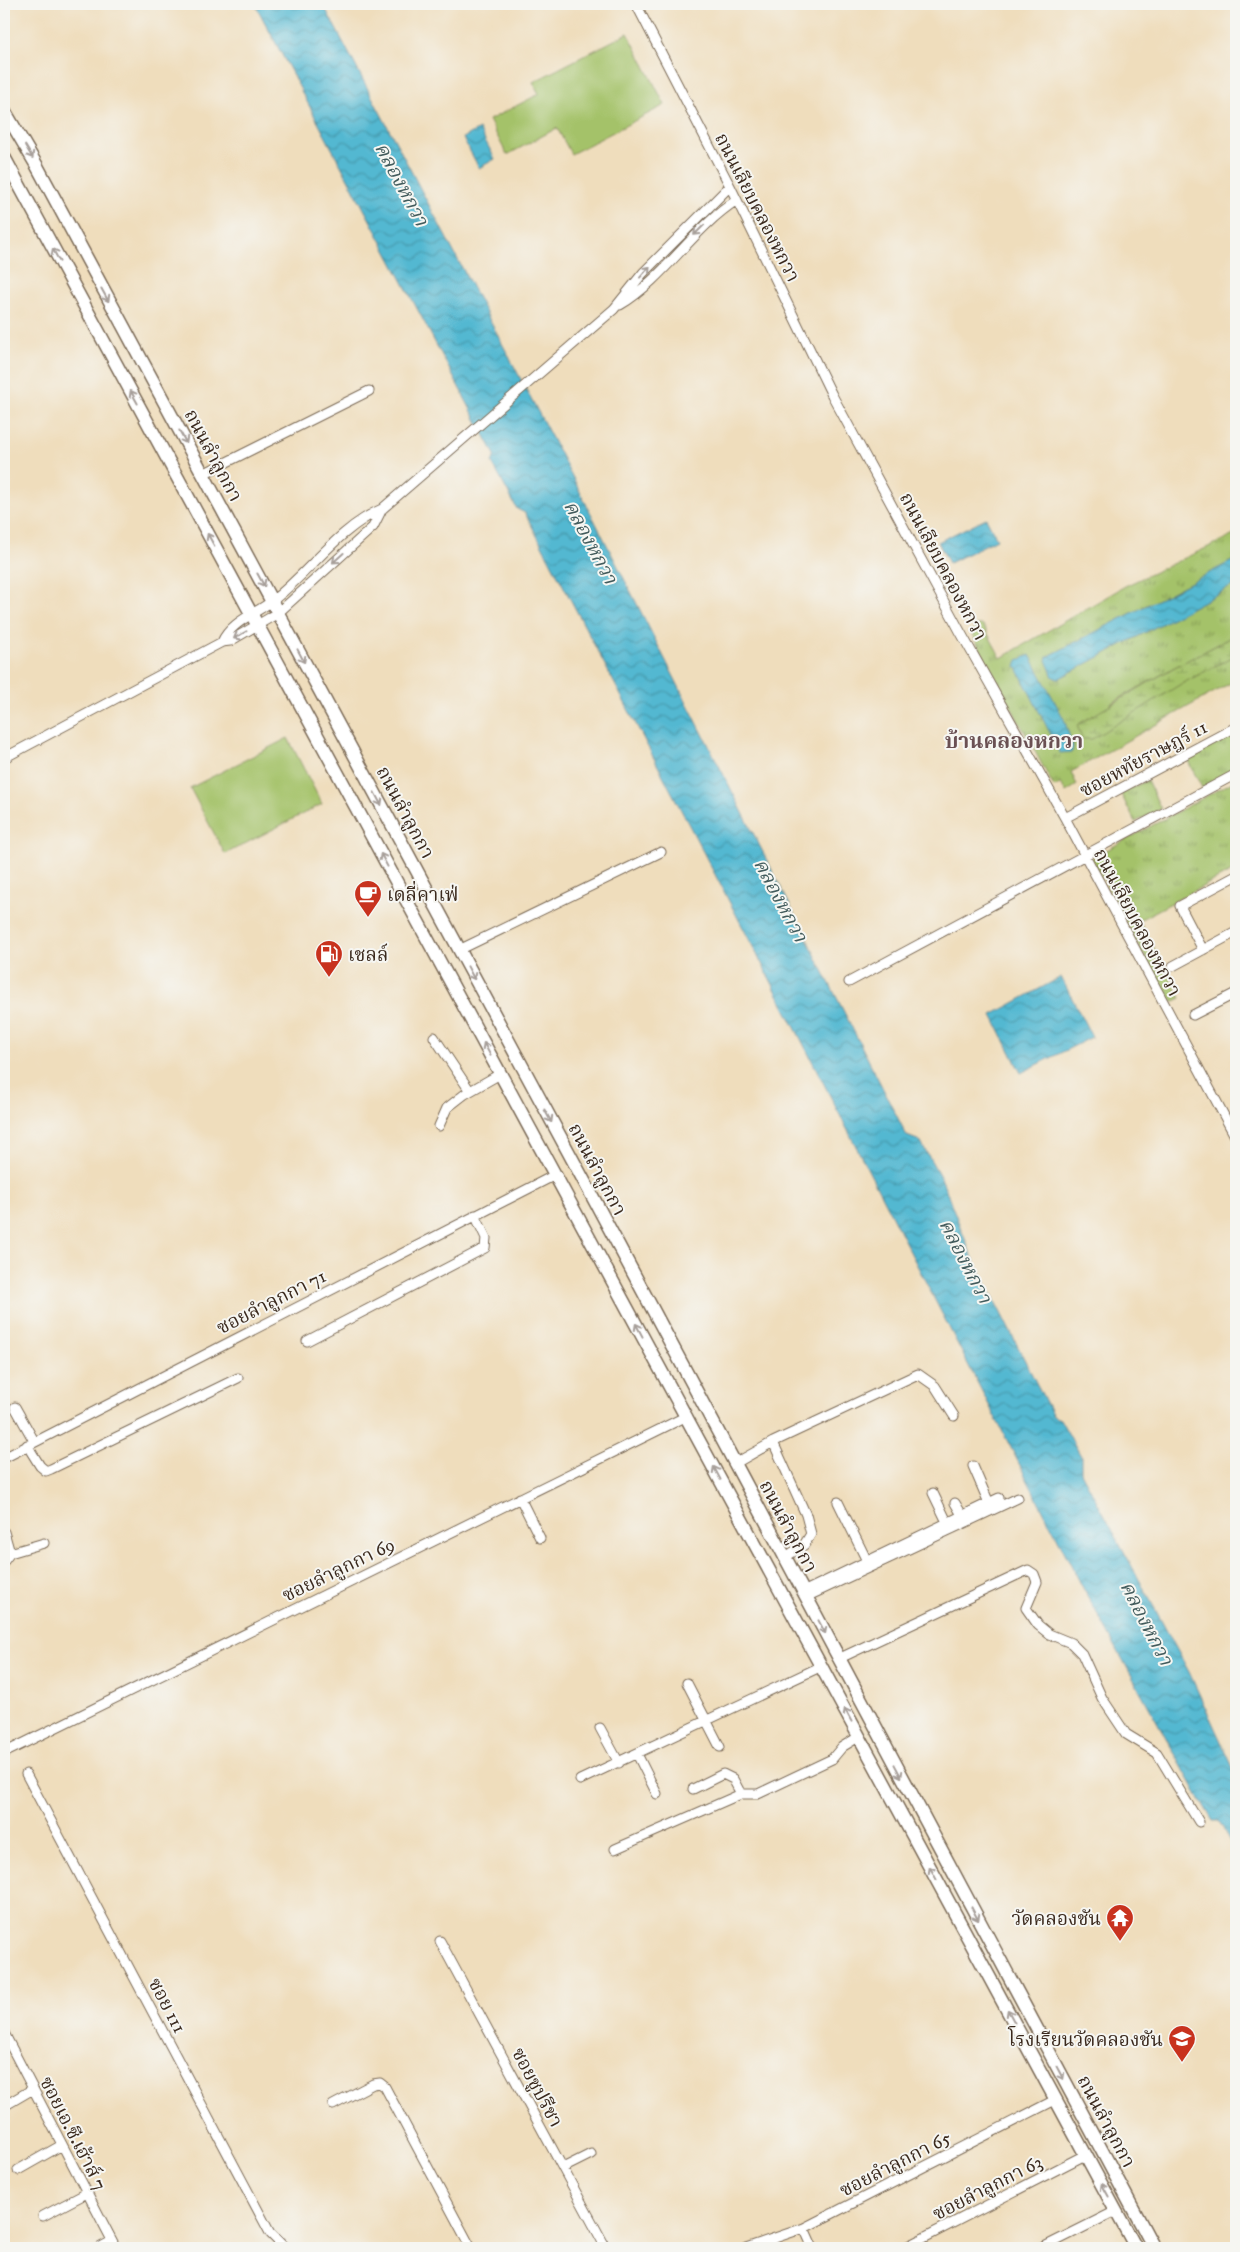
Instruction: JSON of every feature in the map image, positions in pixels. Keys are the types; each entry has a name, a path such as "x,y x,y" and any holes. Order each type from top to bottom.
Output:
{"main road":[{"name":"ถนนลำลูกกา","path":"4,110 37,166 272,601 1154,2248"},
{"name":"ถนนลำลูกกา","path":"4,157 1136,2248"},
{"path":"740,1515 757,1507"}],"street":[{"name":"ถนนเลียบคลองหกวา","path":"636,4 730,186 832,395 961,633 1065,818 1236,1138"},
{"path":"614,309 643,273 730,186"},
{"path":"4,758 222,642 230,641 345,535 372,513 382,509 549,362 614,309 644,289 696,232 715,214 737,200"},
{"path":"203,474 369,391"},
{"path":"254,619 278,613 373,526 382,509"},
{"path":"345,535 354,544"},
{"path":"312,564 322,573"},
{"name":"ซอยหทัยราษฎร์ 11","path":"1065,818 1236,727"},
{"path":"849,982 1083,854 1236,774"},
{"path":"459,950 661,852"},
{"path":"1202,950 1180,906 1236,876"},
{"path":"1173,966 1236,932"},
{"path":"1192,1015 1236,993"},
{"path":"434,1037 470,1091"},
{"path":"438,1126 447,1108 470,1091 500,1074"},
{"name":"ซอยลำลูกกา 71","path":"4,1458 555,1175"},
{"path":"307,1341 485,1248 486,1238 475,1215"},
{"path":"734,1464 773,1442 918,1374 935,1386 954,1416"},
{"path":"15,1407 40,1466 46,1470 238,1378"},
{"name":"ซอยลำลูกกา 69","path":"4,1753 687,1416"},
{"path":"773,1442 806,1515 811,1534 804,1545 784,1558"},
{"path":"973,1466 989,1503"},
{"path":"933,1493 947,1522"},
{"path":"520,1498 540,1538"},
{"path":"804,1595 867,1561 999,1498"},
{"path":"804,1595 1018,1498"},
{"path":"838,1502 867,1561"},
{"path":"955,1502 962,1515"},
{"path":"4,1532 10,1554"},
{"path":"4,1561 10,1554 44,1543"},
{"path":"838,1659 1028,1570 1034,1574 1038,1582 1026,1608 1038,1625 1050,1634 1071,1643 1082,1654 1102,1698 1126,1734 1157,1753 1199,1822"},
{"path":"580,1780 822,1666"},
{"path":"688,1683 720,1747"},
{"path":"600,1728 619,1762"},
{"path":"615,1848 741,1794 758,1794 832,1759 842,1747 860,1736"},
{"path":"637,1754 656,1794"},
{"name":"ซอย 111","path":"26,1774 270,2233 285,2248"},
{"path":"693,1789 723,1774 733,1779 741,1794"},
{"name":"ซอยชูปรีชา","path":"440,1941 606,2248"},
{"name":"ซอยเอ.ซี.เฮ้าส์ 7","path":"4,2033 6,2044 33,2089 114,2245"},
{"path":"333,2105 373,2084 380,2083 385,2087 471,2248"},
{"path":"4,2106 33,2089"},
{"name":"ซอยลำลูกกา 65","path":"746,2248 804,2228 1055,2100"},
{"path":"18,2170 62,2145"},
{"path":"563,2168 591,2154"},
{"name":"ซอยลำลูกกา 63","path":"904,2248 1085,2155"},
{"path":"43,2216 87,2193"},
{"path":"1042,2248 1116,2211"},
{"path":"804,2228 813,2248"},
{"path":"99,2248 114,2245"}],"green space":[{"path":"628,33 665,105 571,154 557,128 507,155 489,120 539,94 533,82"},
{"path":"1236,534 1236,559 1047,657 1058,679 1236,584 1236,635 1110,704 1181,684 1236,655 1236,680 1071,772 1077,785 1066,792 1061,784 1054,787 972,634 977,625 983,625 1001,658 1125,586"},
{"path":"1236,635 1236,655 1181,684 1092,739 1082,739 1077,725 1173,668"},
{"path":"1236,732 1236,770 1202,788 1187,759"},
{"path":"288,738 322,804 225,854 190,788"},
{"path":"1147,780 1161,809 1135,822 1121,794"},
{"path":"1236,780 1236,869 1139,920 1181,998 1172,1002 1160,986 1092,858"}],"water":[{"name":"คลองหกวา","path":"255,4 323,4 573,478 907,1136 920,1141 942,1180 970,1252 1053,1416 1060,1419 1081,1456 1081,1472 1189,1672 1236,1774 1236,1853 1219,1821 1213,1821 1201,1801 1083,1588 771,981 525,513 517,509 492,463 495,455"},
{"path":"479,129 495,159 479,168 463,138"},
{"path":"986,518 997,539 949,563 938,542"},
{"path":"1236,559 1236,584 1058,679 1053,677 1046,660 1047,657"},
{"path":"1030,655 1064,719 1073,747 1072,752 1060,753 1016,666 1018,660"},
{"path":"1061,977 1092,1037 1021,1073 992,1015"}],"place":[{"name":"เดลี่คาเฟ่","path":"368,918"},
{"name":"เชลล์","path":"329,978"},
{"name":"วัดคลองชัน","path":"1120,1942"},
{"name":"โรงเรียนวัดคลองชัน","path":"1182,2063"}],"district":[{"name":"บ้านคลองหกวา","path":"1014,741"}]}
